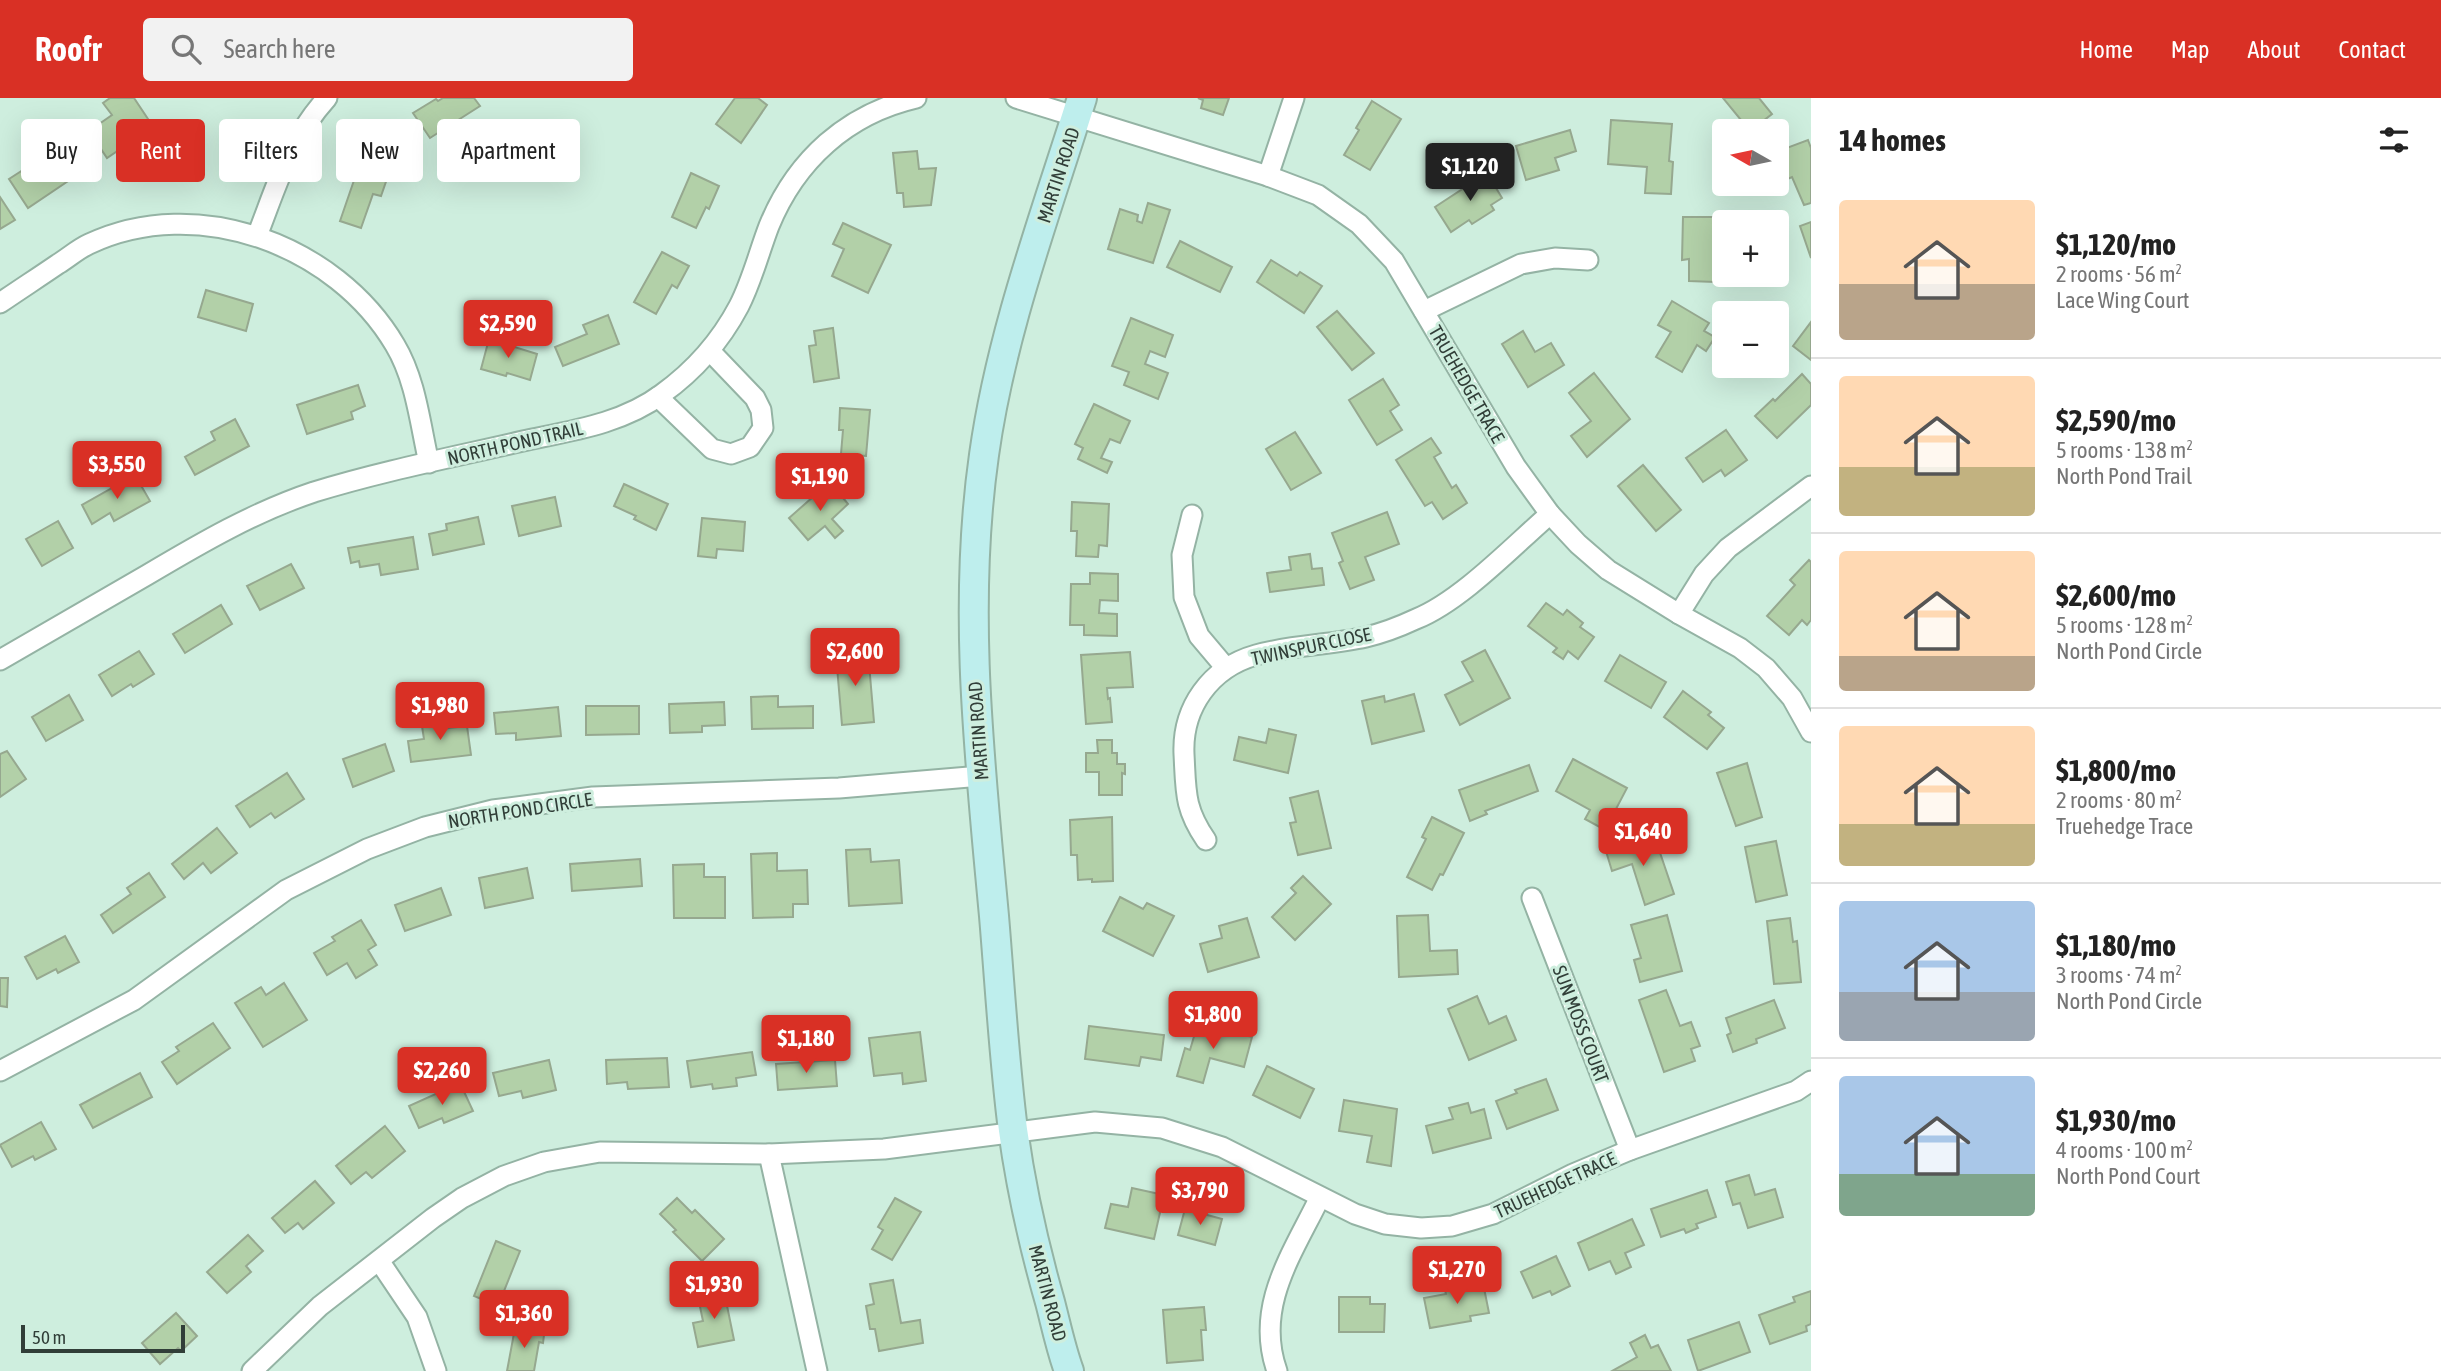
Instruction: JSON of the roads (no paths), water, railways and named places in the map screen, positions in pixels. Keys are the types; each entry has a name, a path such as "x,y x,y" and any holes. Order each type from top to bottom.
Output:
{"street":[{"path":"257,236 295,141 310,117 327,98"},
{"name":"NORTH POND TRAIL","path":"0,660 217,534 266,510 314,492 598,424 627,414 658,397 686,376 709,351 739,305 770,223 786,192 811,158 846,126 898,102 916,98"},
{"path":"1016,98 1079,107"},
{"path":"1268,176 1294,98"},
{"name":"TRUEHEDGE TRACE","path":"1079,107 1318,195 1359,224 1394,261 1516,467 1550,514 1578,544 1608,570 1740,648 1766,668 1792,698 1811,732"},
{"name":"MARTIN ROAD","path":"1069,1371 1035,1250 1013,1131 981,776 974,683 973,609 976,531 984,454 996,386 1012,318 1079,107"},
{"path":"0,303 88,244 128,230 168,224 214,226 257,236 292,250 329,272 356,294 379,320 397,348 410,378 429,463"},
{"path":"1424,311 1521,264 1555,258 1588,260"},
{"path":"658,397 712,449 732,454 750,447 763,428 761,410 755,398 709,351"},
{"path":"1679,614 1704,574 1728,548 1811,486"},
{"name":"TWINSPUR CLOSE","path":"1206,840 1194,822 1186,801 1183,737 1188,717 1210,681 1226,668 1255,655 1368,636 1419,618 1465,589 1550,514"},
{"path":"1192,515 1182,555 1184,597 1199,636 1226,668"},
{"name":"NORTH POND CIRCLE","path":"0,1071 134,1000 286,890 367,849 425,827 493,810 593,797 839,788 981,776"},
{"name":"SUN MOSS COURT","path":"1532,898 1630,1150"},
{"name":"TRUEHEDGE TRACE","path":"1013,1131 1095,1122 1162,1128 1222,1147 1355,1214 1385,1224 1421,1228 1452,1226 1493,1214 1573,1174 1630,1150 1796,1091 1811,1081"},
{"path":"252,1371 320,1306 462,1198 504,1177 544,1162 600,1153 769,1154 884,1149 1013,1131"},
{"path":"769,1154 817,1371"},
{"path":"1277,1371 1272,1359 1269,1326 1274,1291 1320,1197"},
{"path":"380,1262 416,1317 436,1371"}]}
